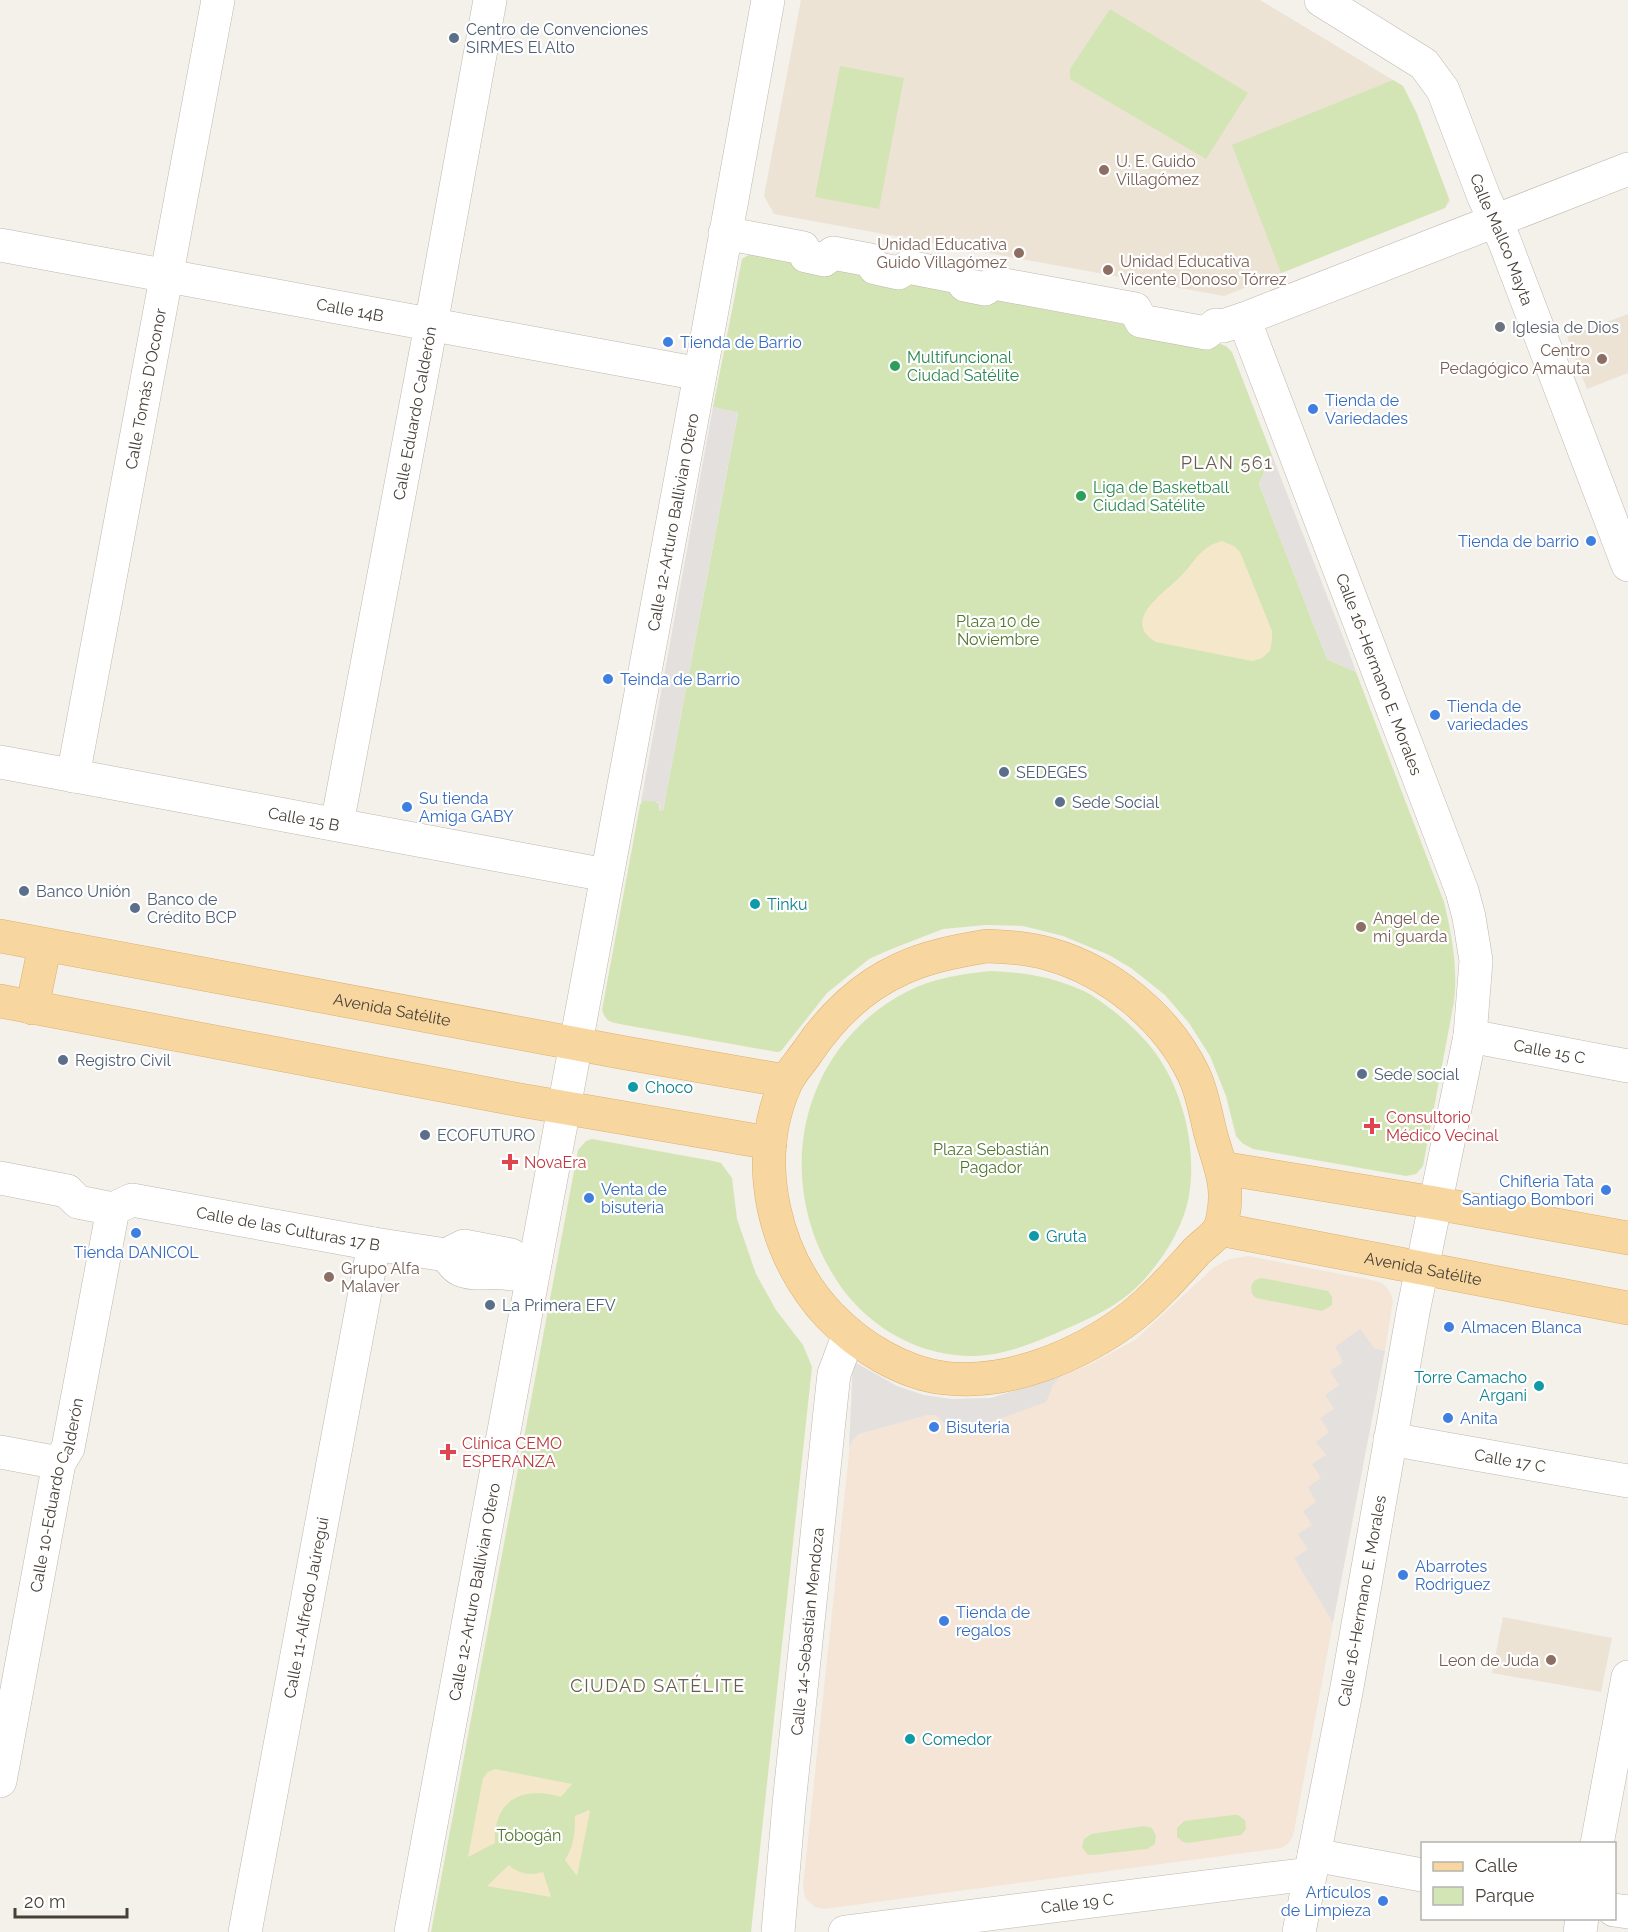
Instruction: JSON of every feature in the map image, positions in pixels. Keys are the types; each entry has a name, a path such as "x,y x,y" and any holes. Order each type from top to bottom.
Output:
{"main road":[{"name":"Avenida Satélite","path":"0,936 786,1081"},
{"path":"32,1008 45,945"},
{"path":"987,946 1019,947 1049,954 1080,965 1117,987 1158,1022 1178,1047 1194,1076 1222,1168 1226,1202 1220,1229 1198,1249 1162,1289 1133,1315 1103,1335 1068,1353 1028,1369 967,1380 941,1378 916,1371 870,1349 849,1334 819,1305 793,1265 783,1242 771,1196 769,1172 774,1120 786,1081 819,1034 842,1009 868,988 898,970 927,959 987,946"},
{"path":"0,1001 563,1108 770,1143"},
{"path":"1222,1168 1628,1238"},
{"name":"Avenida Satélite","path":"1220,1229 1422,1270 1628,1308"}],"street":[{"name":"Calle Tomás D'Oconor","path":"73,776 218,0"},
{"name":"Calle Eduardo Calderón","path":"337,824 490,0"},
{"name":"Calle 12-Arturo Ballivian Otero","path":"411,1932 768,0"},
{"name":"Calle Mallco Mayta","path":"1321,0 1424,64 1443,90 1484,197 1504,240 1628,565"},
{"path":"725,234 767,249 818,250 870,260 874,268 898,273 959,277 965,285 985,289 994,283 1036,299 1135,309 1145,303 1196,312 1210,315 1214,327 1628,169"},
{"name":"Calle 14B","path":"0,245 700,374"},
{"name":"Calle 16-Hermano E. Morales","path":"1214,327 1462,891 1476,961 1470,1035 1422,1270 1299,1932"},
{"name":"Calle 15 B","path":"0,762 606,875"},
{"name":"Calle 15 C","path":"1470,1035 1628,1066"},
{"name":"Calle de las Culturas 17 B","path":"0,1178 67,1191 78,1202 126,1200 446,1255 459,1269 490,1274 511,1264"},
{"name":"Calle 10-Eduardo Calderón","path":"0,1781 5,1728 59,1463 68,1448 126,1200"},
{"name":"Calle 11-Alfredo Jaúregui","path":"245,1932 374,1244"},
{"name":"Calle 14-Sebastian Mendoza","path":"778,1932 790,1793 834,1374 849,1334"},
{"name":"Calle 17 C","path":"1390,1439 1628,1481"},
{"path":"0,1452 59,1463"},
{"path":"1598,1842 1621,1753 1628,1677"},
{"name":"Calle 19 C","path":"845,1932 1312,1864 1421,1875"}],"shaded area":[{"name":"U. E. Guido Villagómez","path":"801,0 1260,0 1403,86 1417,114 1450,201 1445,208 1224,296 774,214 764,196"},
{"name":"Centro Pedagógico Amauta","path":"1628,314 1628,373 1587,389 1567,337"},
{"path":"713,407 738,412 663,811 659,811 658,802 646,800 641,802"},
{"path":"1272,455 1356,672 1327,659 1259,484"},
{"path":"1248,1256 1376,1281 1389,1290 1393,1300 1385,1351 1374,1348 1343,1362 1339,1385 1325,1395 1334,1409 1308,1549 1294,1558 1333,1623 1293,1836 1288,1844 1281,1848 824,1909 815,1907 805,1898 803,1886 850,1444 859,1434 928,1415 935,1415 959,1434 1045,1402 1053,1385 1061,1376 1089,1365 1135,1340 1213,1268 1227,1260"},
{"path":"1360,1329 1374,1348 1385,1351 1333,1623 1294,1558 1308,1549 1298,1534 1312,1525 1303,1511 1316,1502 1308,1487 1321,1478 1312,1464 1326,1455 1316,1442 1329,1432 1320,1418 1334,1409 1325,1395 1339,1385 1330,1371 1343,1362 1335,1347"},
{"path":"853,1361 897,1386 924,1395 952,1399 991,1398 1061,1376 1053,1385 1046,1402 958,1434 935,1415 928,1415 859,1434 849,1448"},
{"name":"Leon de Juda","path":"1503,1617 1612,1638 1601,1692 1492,1673"}],"green space":[{"path":"1110,9 1248,93 1206,159 1070,79 1070,69"},
{"path":"840,66 904,78 879,209 815,197"},
{"path":"1393,80 1403,86 1417,114 1449,199 1445,208 1281,273 1232,145"},
{"name":"Plaza 10 de Noviembre","path":"750,254 1213,341 1226,346 1232,352 1272,455 1259,484 1327,659 1356,672 1447,915 1455,964 1454,1002 1423,1166 1416,1174 1406,1176 1253,1149 1242,1143 1236,1136 1226,1096 1210,1056 1189,1023 1165,995 1131,968 1109,955 1063,936 1023,926 986,925 943,929 869,959 827,993 781,1051 777,1052 611,1022 606,1018 602,1010 640,805 643,800 655,801 659,804 659,811 663,811 738,413 713,407 742,259"},
{"name":"Plaza Sebastián Pagador","path":"990,971 1035,976 1079,989 1115,1012 1141,1035 1164,1066 1180,1101 1189,1139 1191,1177 1186,1208 1177,1232 1156,1266 1130,1293 1092,1317 1036,1342 996,1354 955,1355 921,1347 889,1332 861,1310 850,1298 839,1284 818,1245 805,1204 802,1162 806,1121 819,1082 841,1047 870,1016 908,991 928,983 948,977"},
{"name":"Tobogán","path":"592,1139 721,1163 732,1178 737,1219 756,1274 776,1310 803,1345 812,1367 751,1932 431,1932 578,1150 586,1141"},
{"path":"1262,1278 1328,1291 1332,1297 1332,1305 1322,1311 1256,1298 1252,1294 1251,1286 1255,1280"},
{"path":"1238,1815 1245,1820 1246,1829 1241,1835 1188,1843 1177,1837 1177,1828 1184,1821"},
{"path":"1144,1826 1152,1828 1156,1836 1155,1844 1147,1849 1088,1855 1082,1847 1084,1839 1091,1834"}],"sand":[{"path":"1222,541 1234,546 1240,552 1272,631 1270,651 1262,658 1252,661 1156,642 1146,634 1142,626 1143,617 1155,600 1178,579 1202,551"},
{"path":"495,1769 572,1784 561,1797 534,1793 513,1799 499,1816 495,1843 468,1857 483,1778"},
{"path":"589,1810 577,1876 565,1860 573,1839 575,1816"},
{"path":"509,1865 525,1873 543,1872 551,1897 487,1886"}],"place":[{"name":"Centro de Convenciones SIRMES El Alto","path":"454,38"},
{"name":"U. E. Guido Villagómez","path":"1104,170"},
{"name":"Unidad Educativa Guido Villagómez","path":"1019,253"},
{"name":"Unidad Educativa Vicente Donoso Tórrez","path":"1108,270"},
{"name":"Iglesia de Dios","path":"1500,327"},
{"name":"Tienda de Barrio","path":"668,342"},
{"name":"Centro Pedagógico Amauta","path":"1602,359"},
{"name":"Multifuncional Ciudad Satélite","path":"895,366"},
{"name":"Tienda de Variedades","path":"1313,409"},
{"name":"Liga de Basketball Ciudad Satélite","path":"1081,496"},
{"name":"Tienda de barrio","path":"1591,541"},
{"name":"Teinda de Barrio","path":"608,679"},
{"name":"Tienda de variedades","path":"1435,715"},
{"name":"SEDEGES","path":"1004,772"},
{"name":"Sede Social","path":"1060,802"},
{"name":"Su tienda Amiga GABY","path":"407,807"},
{"name":"Banco Unión","path":"24,891"},
{"name":"Tinku","path":"755,904"},
{"name":"Banco de Crédito BCP","path":"135,908"},
{"name":"Angel de mi guarda","path":"1361,927"},
{"name":"Registro Civil","path":"63,1060"},
{"name":"Sede social","path":"1362,1074"},
{"name":"Choco","path":"633,1087"},
{"name":"Consultorio Médico Vecinal","path":"1372,1126"},
{"name":"ECOFUTURO","path":"425,1135"},
{"name":"NovaEra","path":"510,1162"},
{"name":"Chifleria Tata Santiago Bombori","path":"1606,1190"},
{"name":"Venta de bisuteria","path":"589,1198"},
{"name":"Tienda DANICOL","path":"136,1233"},
{"name":"Gruta","path":"1034,1236"},
{"name":"Grupo Alfa Malaver","path":"329,1277"},
{"name":"La Primera EFV","path":"490,1305"},
{"name":"Almacen Blanca","path":"1449,1327"},
{"name":"Torre Camacho Argani","path":"1539,1386"},
{"name":"Anita","path":"1448,1418"},
{"name":"Bisuteria","path":"934,1427"},
{"name":"Clínica CEMO ESPERANZA","path":"448,1452"},
{"name":"Abarrotes Rodriguez","path":"1403,1575"},
{"name":"Tienda de regalos","path":"944,1621"},
{"name":"Leon de Juda","path":"1551,1660"},
{"name":"Comedor","path":"910,1739"},
{"name":"Artículos de Limpieza","path":"1383,1901"}],"district":[{"name":"PLAN 561","path":"1227,462"},
{"name":"CIUDAD SATÉLITE","path":"658,1685"}]}
